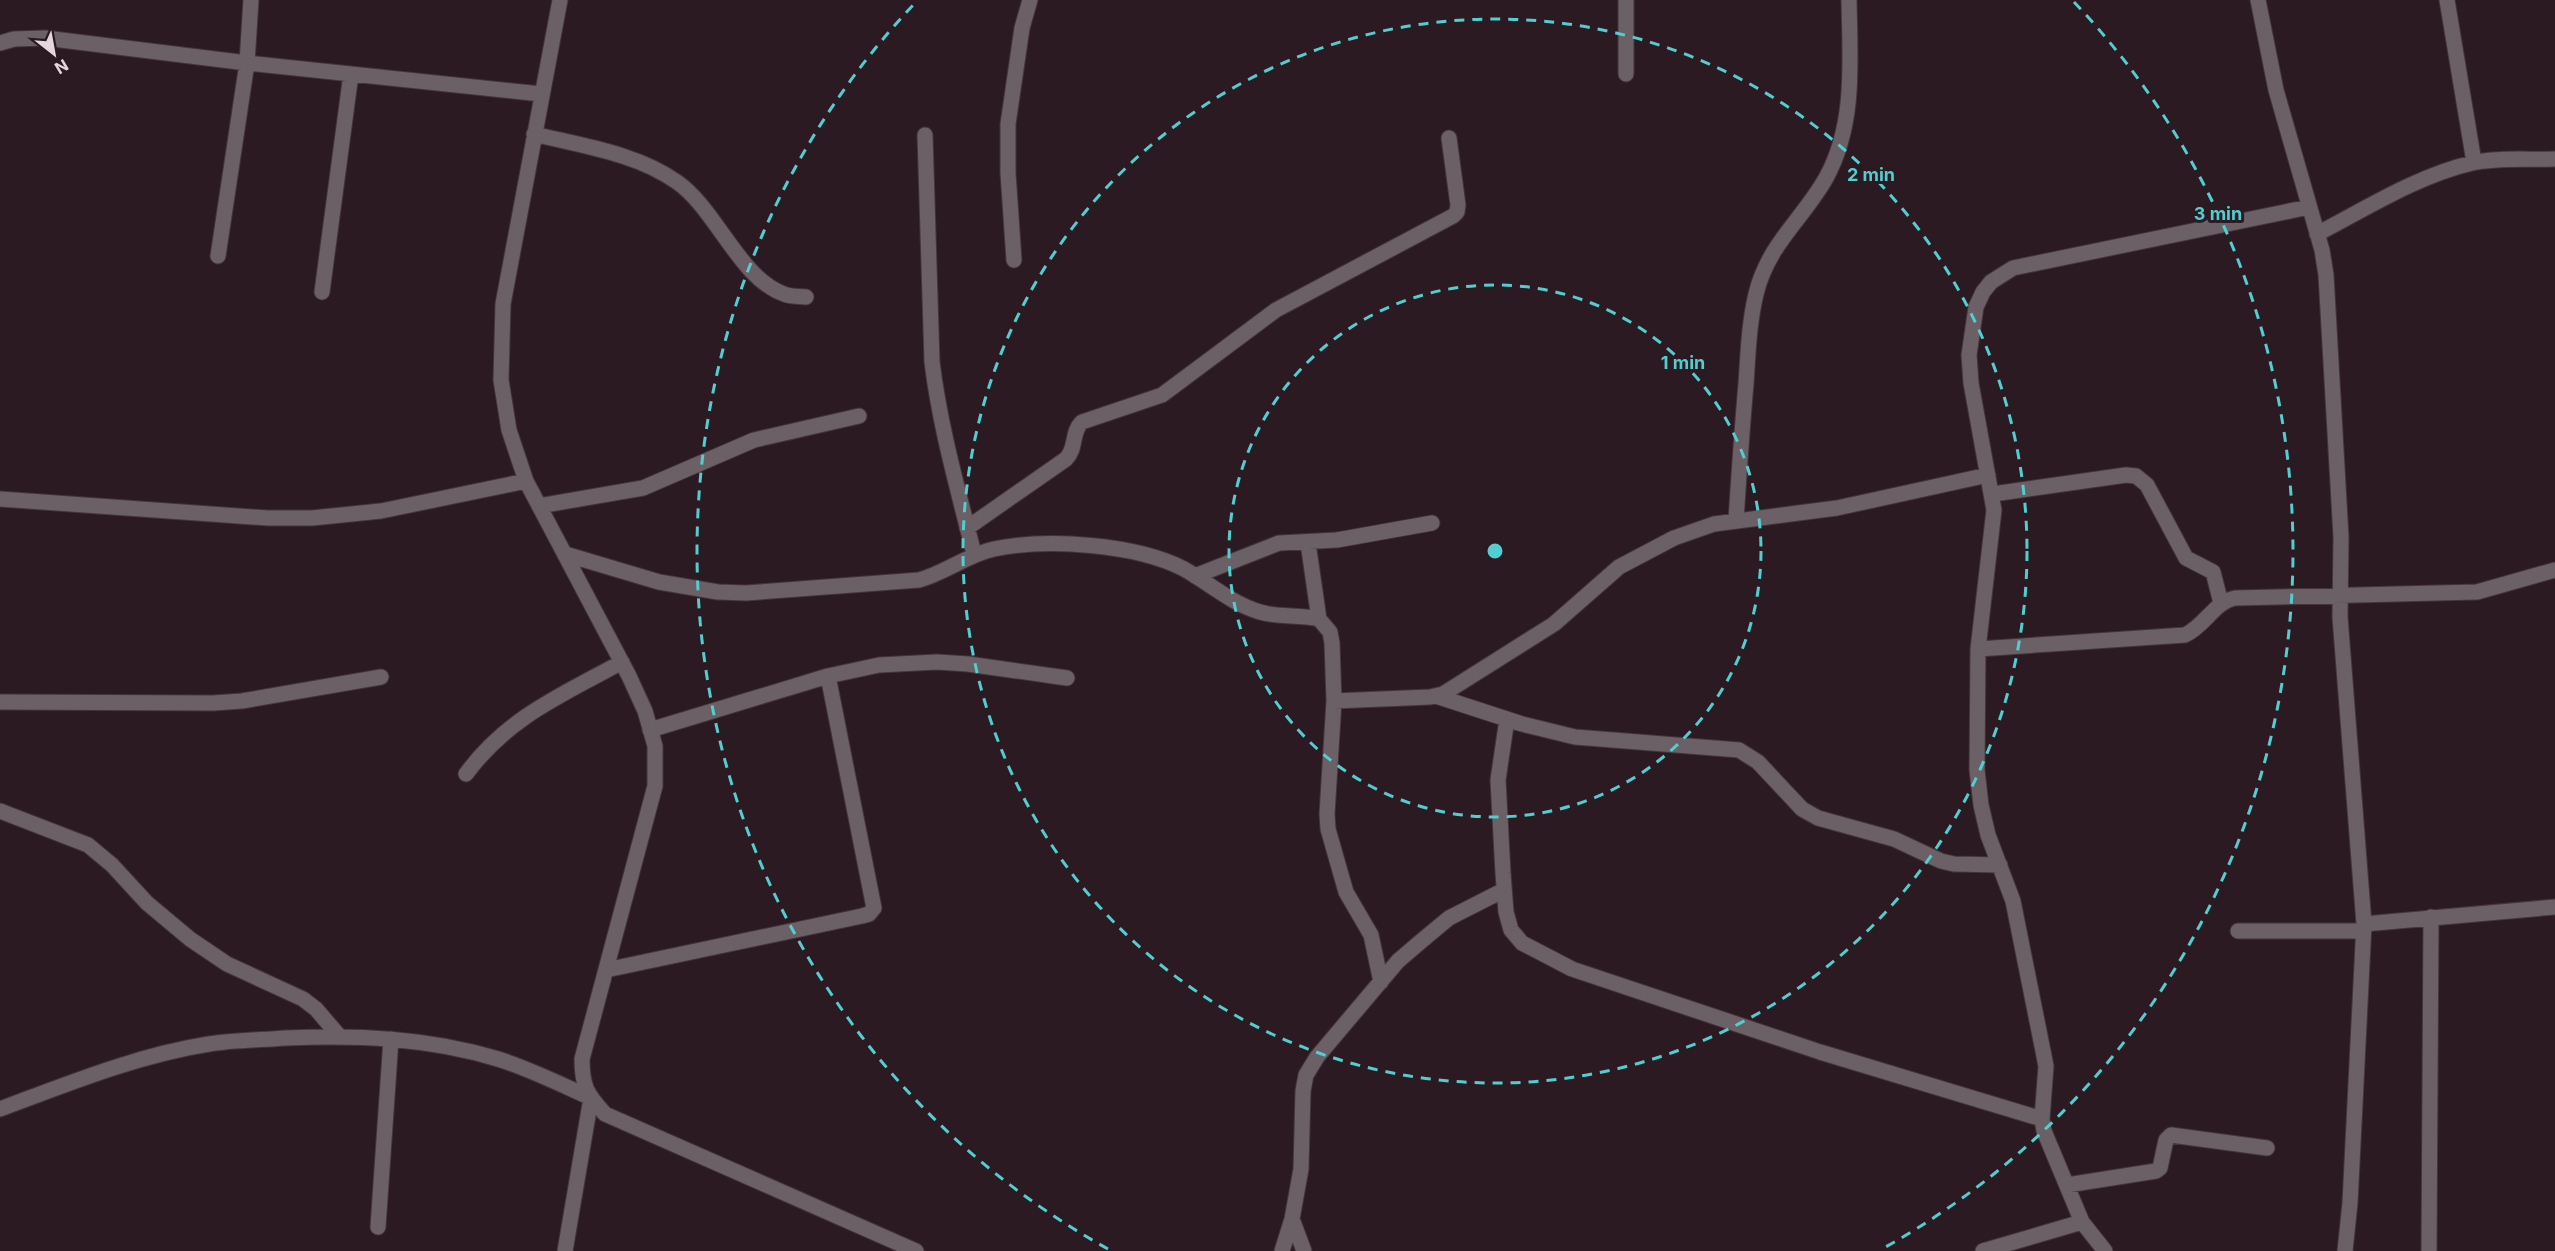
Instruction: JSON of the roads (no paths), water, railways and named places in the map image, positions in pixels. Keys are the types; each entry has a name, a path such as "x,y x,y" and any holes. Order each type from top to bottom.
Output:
{"street":[{"path":"218,256 247,63 251,0"},
{"path":"560,0 503,304 501,380 509,430 526,481 622,662 645,711 655,746 655,786 582,1059 582,1082 591,1098 605,1114 900,1248 916,1251"},
{"path":"1014,260 1008,173 1008,124 1022,28 1030,0"},
{"path":"1626,0 1626,74"},
{"path":"1736,520 1750,329 1756,292 1773,251 1826,178 1837,153 1849,96 1851,71 1849,0"},
{"path":"2258,0 2276,90 2317,234 2326,275 2341,537 2339,594 2364,927 2350,1203 2345,1251"},
{"path":"2447,0 2474,162"},
{"path":"0,43 14,39 45,38 247,63 541,94"},
{"path":"322,292 351,74"},
{"path":"534,134 621,156 661,171 696,197 758,278 785,295 807,297"},
{"path":"925,135 932,362 936,397 955,487 974,554"},
{"path":"967,528 1066,459 1074,449 1076,431 1082,422 1162,395 1276,310 1453,216 1457,212 1458,205 1449,138"},
{"path":"2317,234 2427,177 2474,162 2555,159"},
{"path":"2105,1251 2082,1222 2046,1137 2043,1119 2046,1066 2013,901 1983,815 1977,770 1978,649 1994,520 1993,494 1971,383 1969,356 1976,307 1991,282 2013,268 2309,207"},
{"path":"539,506 643,488 754,441 859,416"},
{"path":"1334,701 1436,696 1449,691 1554,624 1619,567 1695,530 1736,520 1837,508 1988,475"},
{"path":"1993,494 2126,475 2136,476 2147,485 2186,558 2213,572 2221,603"},
{"path":"0,498 268,518 312,518 381,512 526,481"},
{"path":"1195,576 1279,543 1308,543 1348,538 1432,523"},
{"path":"1308,543 1319,619 1330,632 1332,643 1334,701 1328,829 1346,892 1371,935 1381,982"},
{"path":"565,554 687,588 746,593 918,580 938,573 974,554 1006,547 1099,546 1156,558 1195,576 1243,605 1261,612 1319,619"},
{"path":"1978,649 2185,635 2199,628 2221,603 2235,598 2477,592 2555,570"},
{"path":"466,774 497,737 519,720 622,662"},
{"path":"650,730 828,676 879,665 937,662 1067,678"},
{"path":"606,970 869,914 873,908 828,676"},
{"path":"0,702 171,704 223,702 381,677"},
{"path":"1436,696 1507,719 1575,737 1739,750 1758,762 1802,809 1818,818 1894,839 1941,861 1967,865 2000,865"},
{"path":"1507,719 1498,780 1504,890 1511,930 1522,943 1572,969 1820,1052 2043,1119"},
{"path":"0,812 88,845 112,865 147,903 190,939 227,964 303,999 316,1009 340,1037"},
{"path":"1282,1251 1292,1220 1301,1169 1302,1091 1306,1075 1317,1057 1398,961 1449,918 1504,890"},
{"path":"2238,931 2364,927 2432,917 2555,907"},
{"path":"2429,1251 2432,917"},
{"path":"0,1109 126,1065 209,1044 340,1037 420,1041 497,1059 530,1070 591,1098"},
{"path":"378,1227 391,1039"},
{"path":"565,1251 591,1098"},
{"path":"2067,1185 2156,1171 2160,1168 2166,1140 2171,1135 2267,1148"},
{"path":"1292,1220 1305,1251"},
{"path":"1983,1251 2082,1222"}]}
